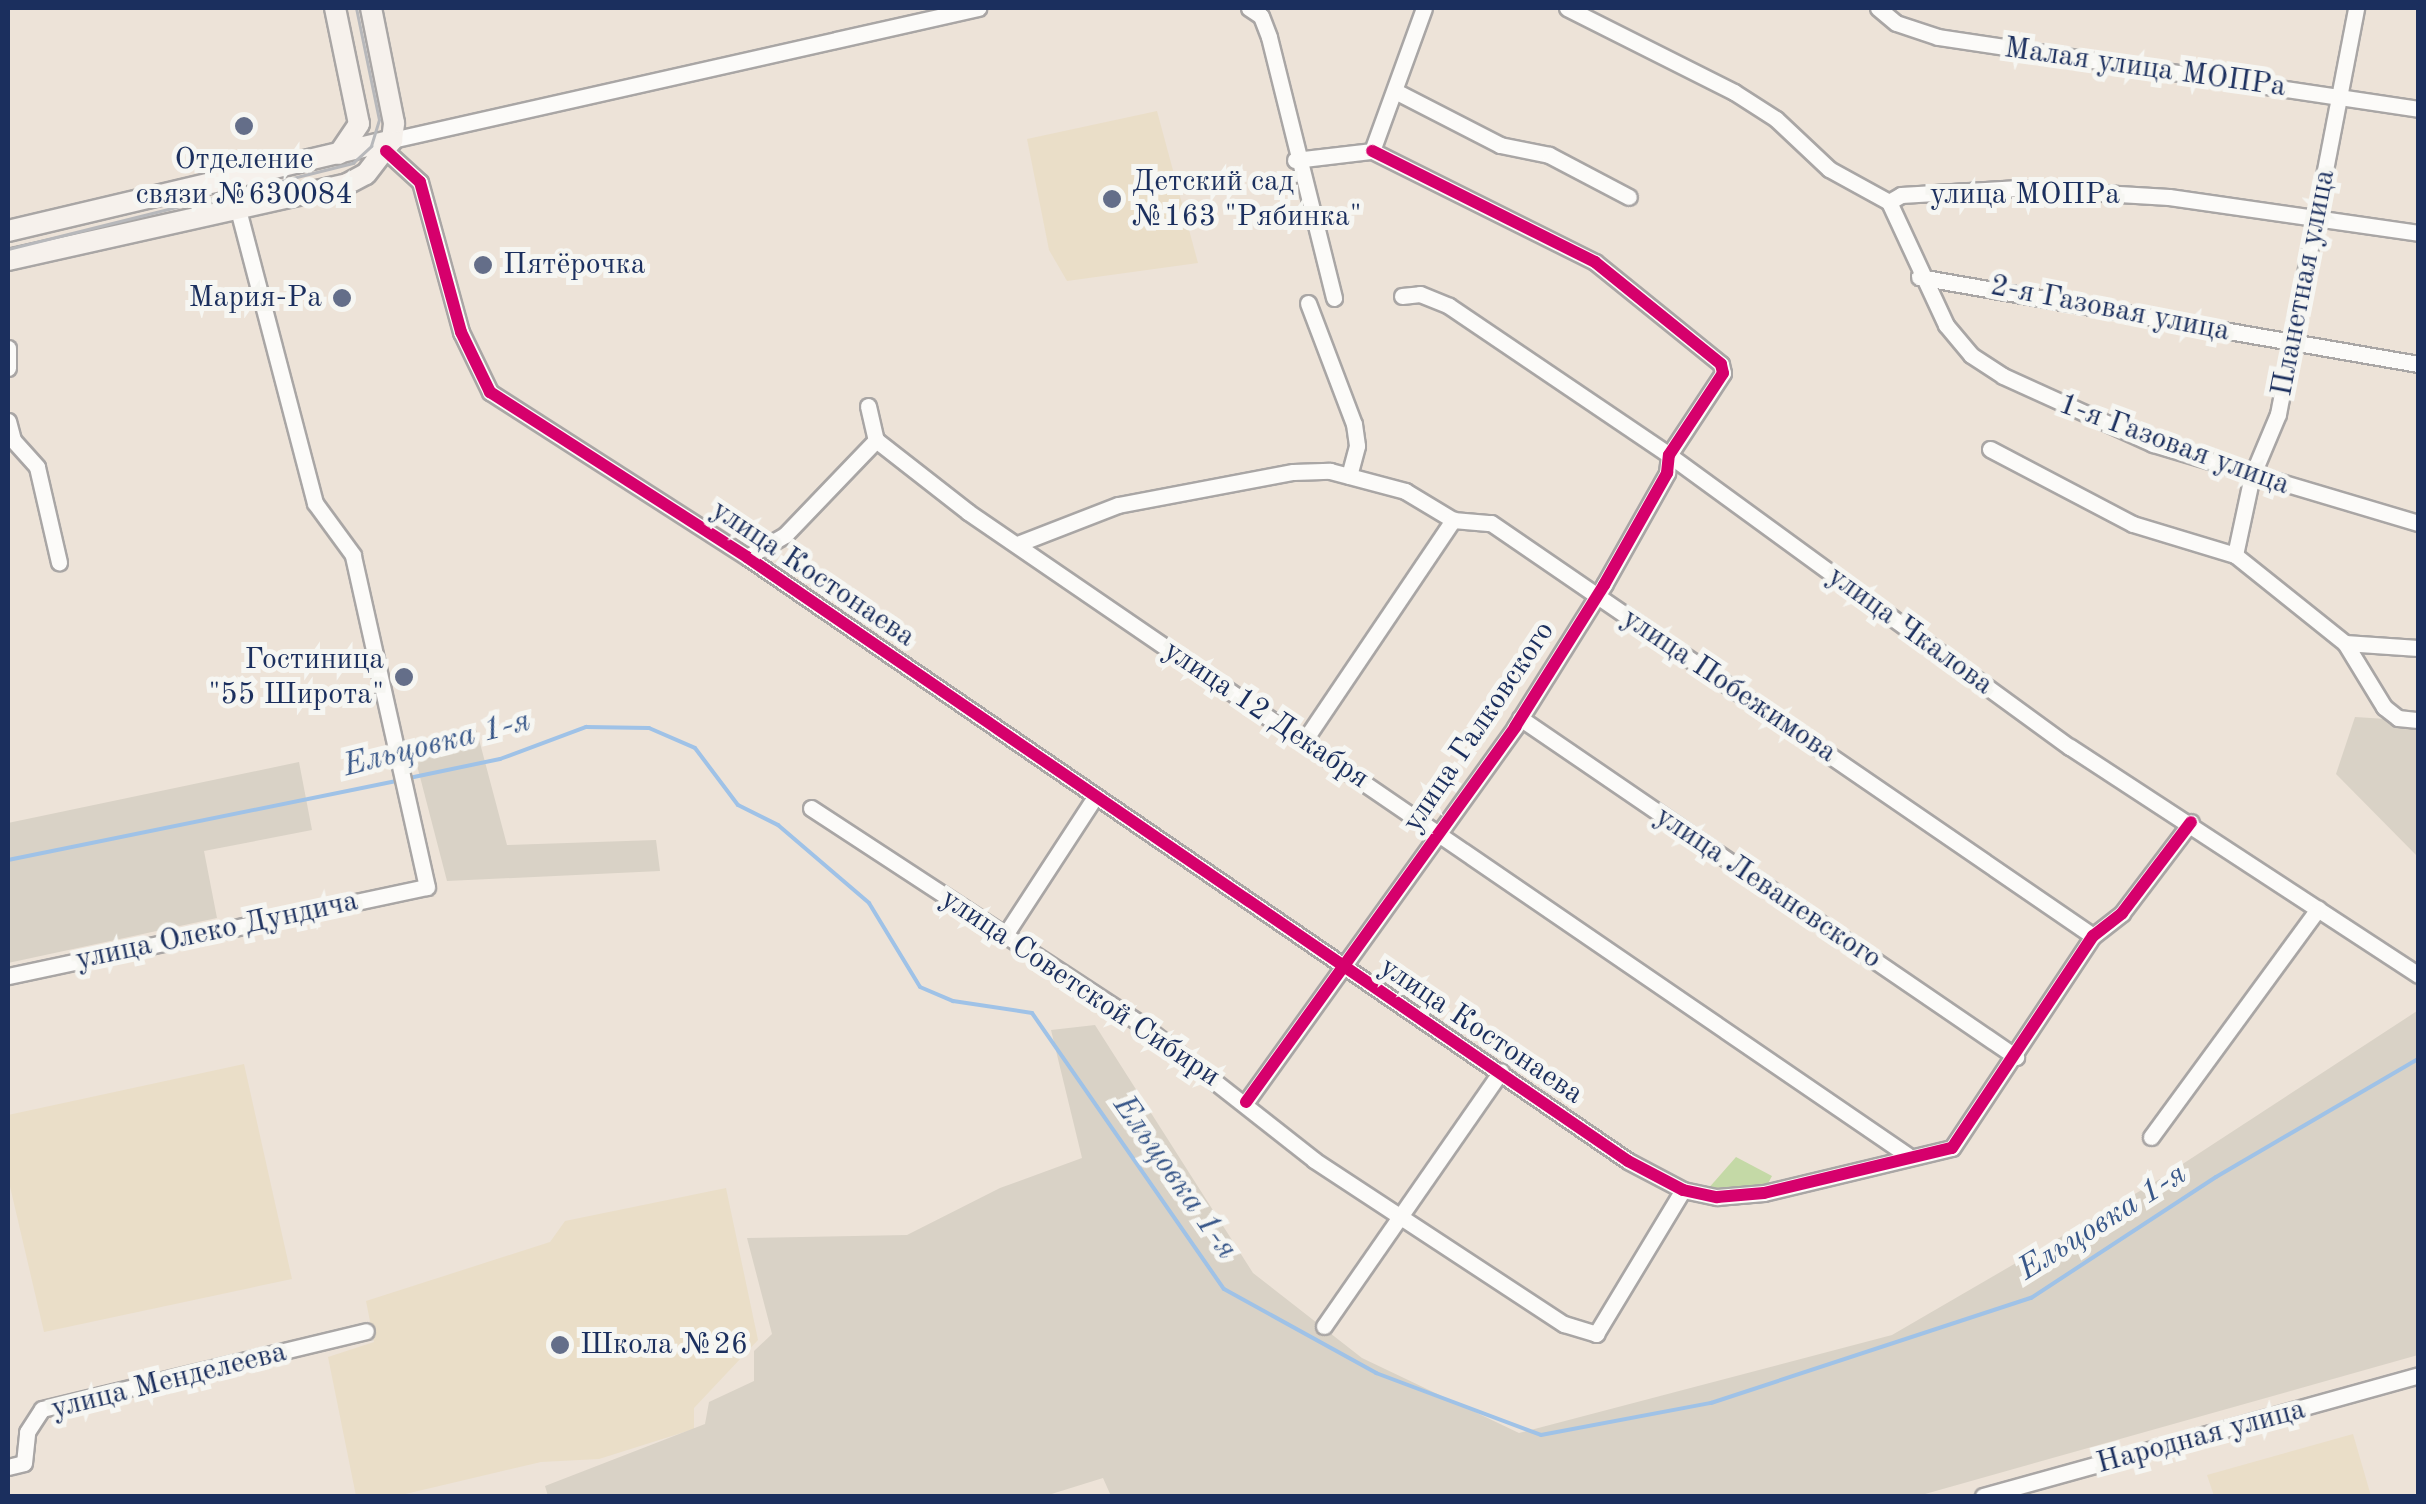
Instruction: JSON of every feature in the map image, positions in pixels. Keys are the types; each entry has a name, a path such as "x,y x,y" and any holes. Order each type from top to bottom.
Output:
{"main road":[{"path":"329,157 359,124 335,8"},
{"path":"8,260 323,190 366,174 389,146 392,105 371,8"},
{"path":"8,230 389,146"},
{"path":"323,190 334,172 329,157"}],"street":[{"path":"389,146 580,92 978,8"},
{"path":"1249,8 1261,16 1269,37 1295,160 1334,298"},
{"path":"1295,160 1372,152 1397,92 1424,8"},
{"name":"улица МОПРа","path":"1567,8 1734,92 1776,119 1829,169 1889,202 1902,195 2020,188 2168,197 2418,233"},
{"name":"Малая улица МОПРа","path":"1878,8 1896,23 1938,37 2418,110"},
{"name":"Планетная улица","path":"2235,555 2252,476 2270,439 2318,217 2356,8"},
{"path":"1397,92 1500,145 1548,155 1629,197"},
{"name":"улица Костонаева","path":"389,146 420,182 461,332 490,392 747,557 1628,1161 1683,1190 1717,1198 1764,1194 1906,1155 1952,1148 2016,1058 2094,936 2122,914 2191,822"},
{"name":"улица Галковского","path":"1246,1102 1520,718 1596,597 1667,473 1669,455 1722,373 1721,364 1595,262 1372,152"},
{"name":"1-я Газовая улица","path":"1889,202 1919,277 1971,355 2003,376 2153,444 2418,523"},
{"name":"улица Олеко Дундича","path":"8,976 427,886 354,555 315,503 238,209"},
{"name":"2-я Газовая улица","path":"1919,277 2418,364"},
{"name":"улица Чкалова","path":"1402,296 1420,294 1449,306 1669,455 2070,747 2191,822 2418,975"},
{"path":"1308,303 1354,424 1357,446 1349,476"},
{"path":"8,348 8,368"},
{"path":"747,557 785,535 876,440 868,406"},
{"path":"8,421 13,440 37,466 59,562"},
{"name":"улица 12 Декабря","path":"876,440 1304,741 1906,1155"},
{"path":"1990,449 2134,524 2235,555 2346,643 2384,706 2398,718 2418,720"},
{"name":"улица Побежимова","path":"1020,543 1082,514 1293,472 1349,476 1405,491 1453,520 1491,523 2094,936"},
{"path":"1304,741 1453,520"},
{"path":"2346,643 2418,648"},
{"name":"улица Леваневского","path":"1520,718 2016,1058"},
{"path":"1005,935 1095,797"},
{"name":"улица Советской Сибири","path":"811,808 1005,935 1246,1102 1314,1160 1528,1304 1596,1334 1683,1190"},
{"path":"2151,1136 2318,909"},
{"path":"1324,1326 1501,1071"},
{"name":"улица Менделеева","path":"8,1467 24,1463 27,1432 42,1409 366,1331"},
{"name":"Народная улица","path":"1983,1496 2418,1375"}],"shaded area":[{"name":"Детский сад №163 \"Рябинка\"","path":"1157,111 1198,263 1067,281 1049,250 1027,139"},
{"path":"2355,717 2418,721 2418,857 2336,774"},
{"path":"476,728 507,845 656,840 660,871 447,881 412,746"},
{"path":"299,762 312,830 204,851 217,918 8,963 8,823"},
{"path":"2417,1011 2418,1355 1918,1496 1111,1496 1103,1478 1045,1496 548,1496 545,1486 705,1424 709,1402 754,1381 754,1351 772,1334 747,1238 907,1235 1000,1188 1082,1158 1051,1030 1095,1025 1253,1273 1362,1358 1519,1433 1892,1335 2152,1184"},
{"path":"244,1064 292,1279 44,1332 8,1178 8,1115"},
{"name":"Школа №26","path":"726,1188 758,1340 694,1408 694,1429 599,1459 541,1462 397,1496 356,1496 328,1357 374,1342 366,1301 550,1242 565,1221"},
{"path":"2353,1434 2371,1496 2214,1496 2207,1475"}],"green space":[{"path":"1736,1157 1772,1176 1766,1187 1707,1190"}],"waterway":[{"name":"Ельцовка 1-я","path":"409,778 500,759 586,727 649,728 695,748 738,805 778,825 869,903 920,987 953,1001 1032,1013 1224,1289 1376,1373 1541,1435 1711,1403 2031,1298 2216,1177 2418,1059"},
{"name":"Ельцовка 1-я","path":"8,860 400,780"}],"tram line":[{"path":"8,249 353,163 371,146 379,120 356,8"}],"cycle path":[{"path":"386,151 420,182 461,332 490,392 747,557 1628,1161 1683,1190 1717,1197 1764,1193 1952,1148 2093,936 2122,913 2191,822"},
{"path":"1246,1102 1515,727 1604,585 1667,473 1669,455 1723,373 1721,364 1595,262 1372,151"}],"place":[{"name":"Отделение связи №630084","path":"244,126"},
{"name":"Детский сад №163 \"Рябинка\"","path":"1112,199"},
{"name":"Пятёрочка","path":"483,265"},
{"name":"Мария-Ра","path":"342,298"},
{"name":"Гостиница \"55 Широта\"","path":"404,677"},
{"name":"Школа №26","path":"560,1345"}]}
